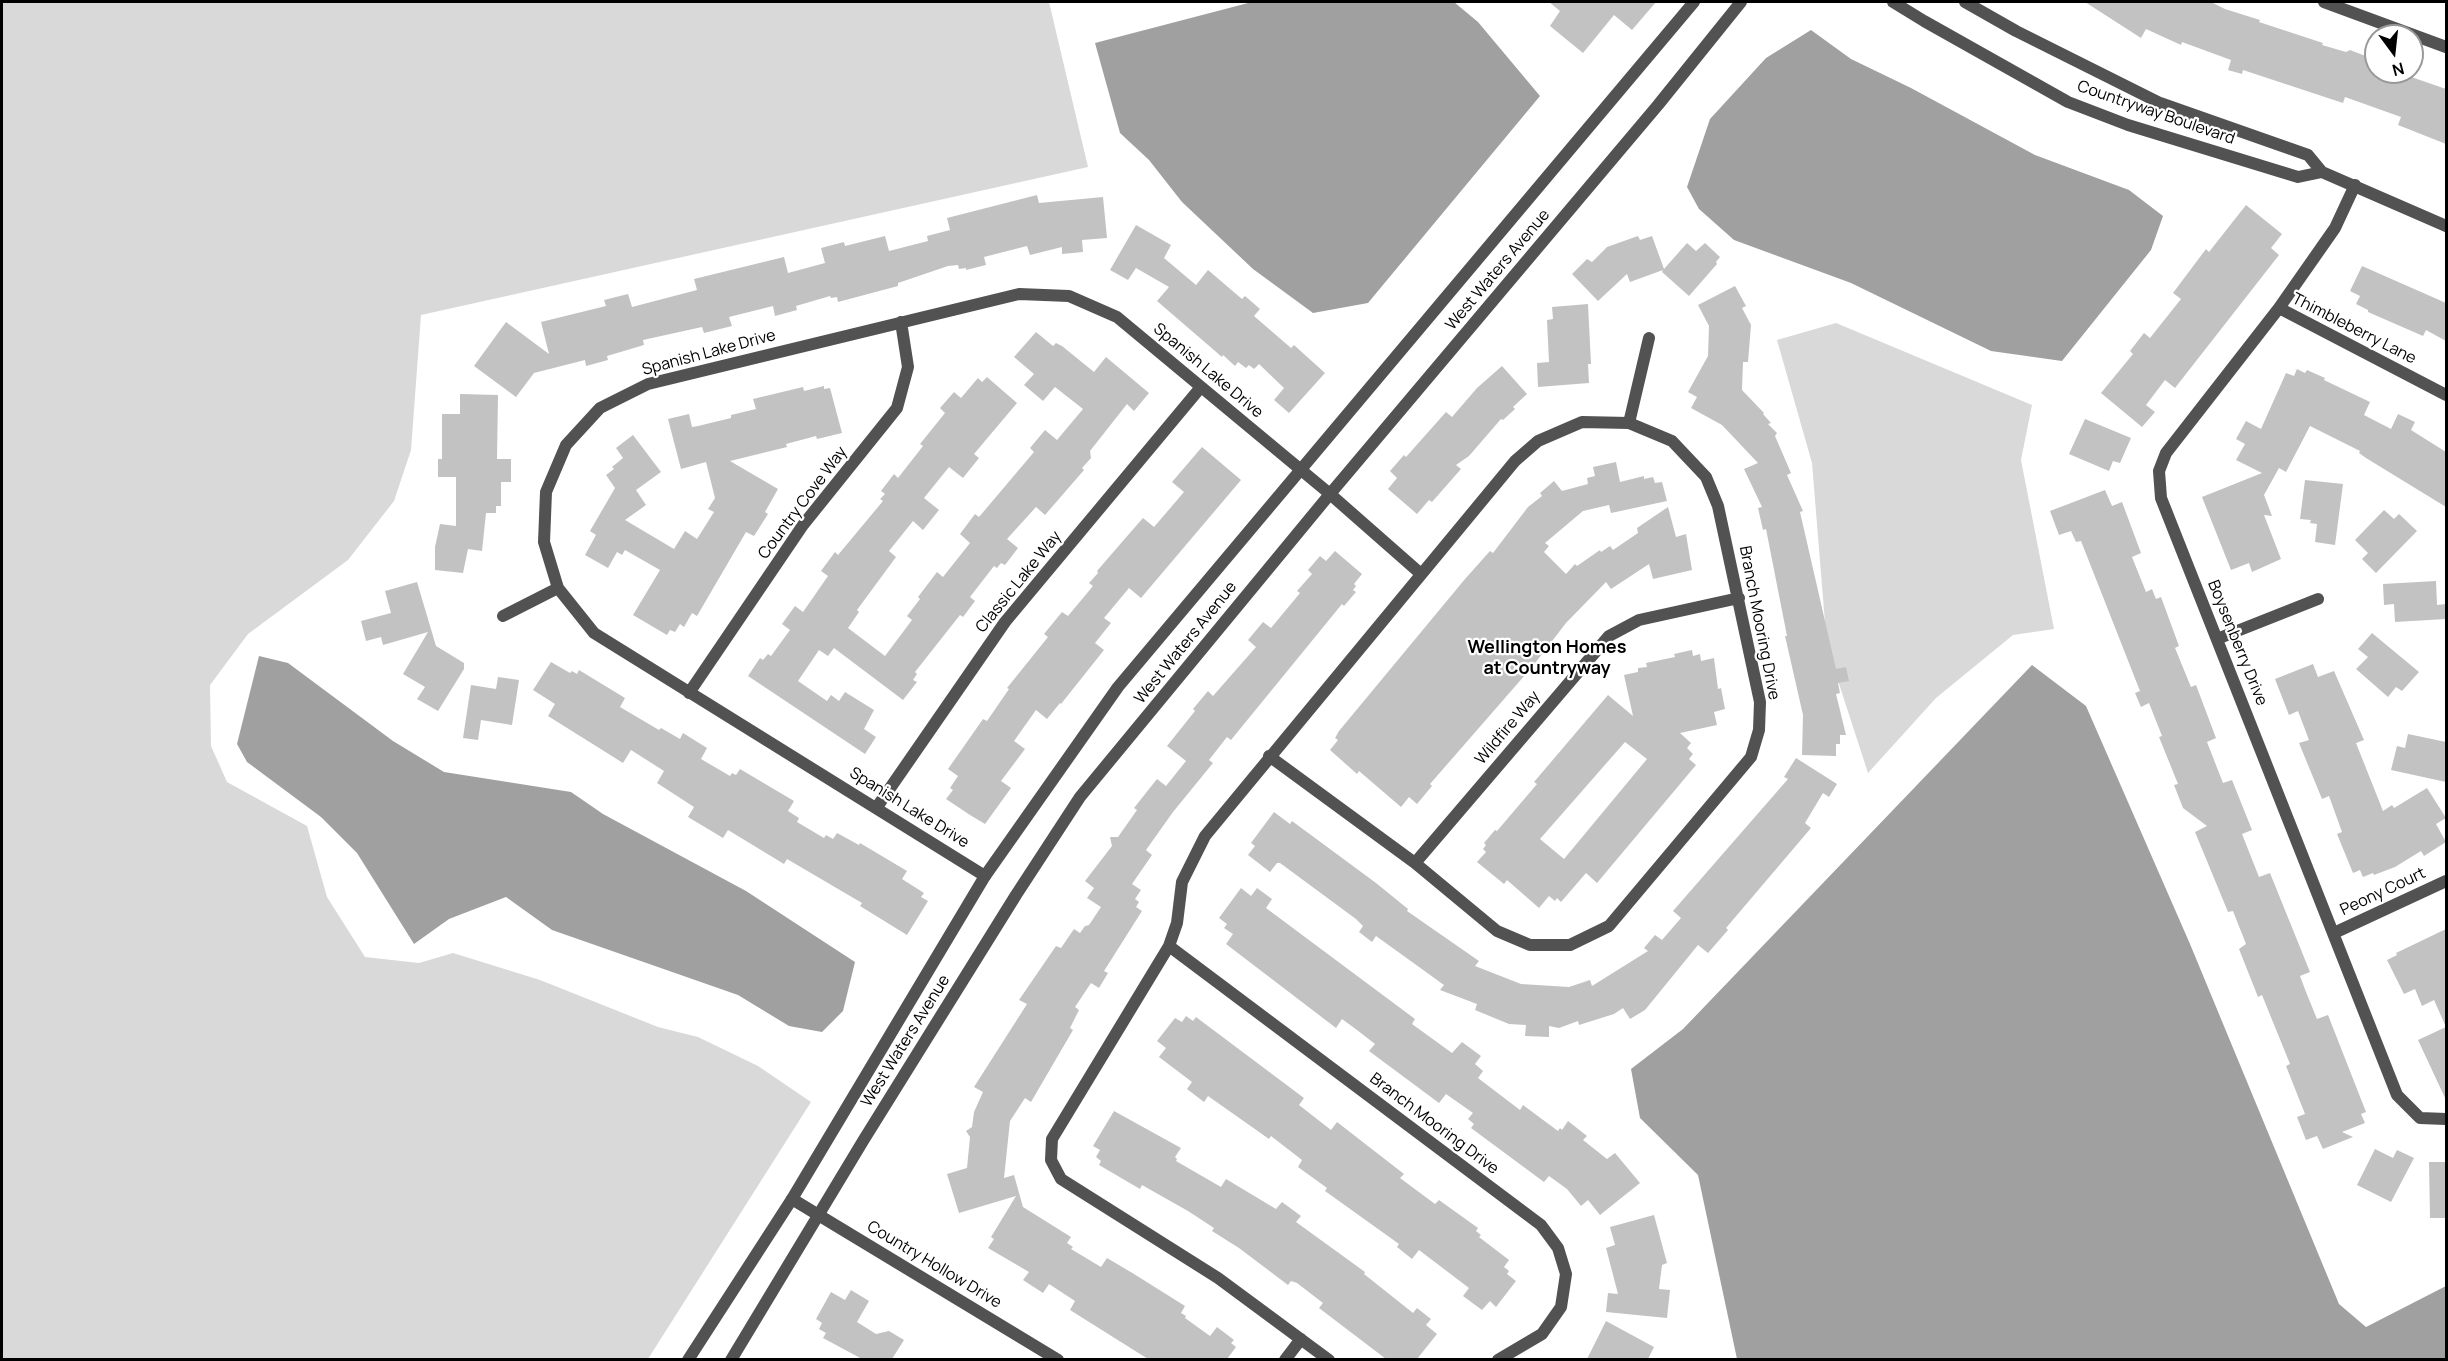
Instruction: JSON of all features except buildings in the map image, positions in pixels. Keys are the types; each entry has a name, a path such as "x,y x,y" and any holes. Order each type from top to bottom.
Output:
{"street":[{"name":"West Waters Avenue","path":"688,1359 792,1199 985,876 1118,687 1694,2"},
{"name":"West Waters Avenue","path":"731,1359 1016,895 1080,797 1330,494 1583,195 1741,2"},
{"name":"Countryway Boulevard","path":"1893,2 2068,102 2128,125 2298,177 2322,172"},
{"name":"Countryway Boulevard","path":"1965,2 2026,36 2160,103 2308,155 2322,172 2446,226"},
{"path":"2324,2 2338,4 2446,47"},
{"name":"Boysenberry Drive","path":"2355,185 2335,228 2279,308 2166,453 2159,471 2161,498 2397,1095 2420,1118 2446,1119"},
{"name":"Spanish Lake Drive","path":"985,876 594,633 558,588 544,542 546,492 566,445 600,408 648,384 901,322 1019,294 1069,296 1117,317 1302,470 1421,574"},
{"name":"Thimbleberry Lane","path":"2279,308 2446,395"},
{"name":"Country Cove Way","path":"689,693 803,525 897,408 908,367 901,322"},
{"path":"1629,423 1649,338"},
{"name":"Classic Lake Way","path":"877,807 1005,622 1201,387"},
{"name":"Branch Mooring Drive","path":"1269,756 1415,863 1497,930 1530,945 1569,945 1609,926 1751,757 1759,730 1760,702 1739,598 1719,506 1706,477 1672,441 1629,423 1582,422 1538,441 1515,461 1269,756 1205,836 1182,882 1177,923 1170,946 1052,1139 1051,1160 1061,1179 1218,1278 1329,1359"},
{"path":"503,616 558,588"},
{"name":"Wildfire Way","path":"1415,863 1609,636 1639,620 1739,598"},
{"path":"2217,639 2318,599"},
{"name":"Peony Court","path":"2334,933 2446,881"},
{"name":"Branch Mooring Drive","path":"1170,946 1541,1225 1558,1248 1566,1274 1561,1307 1542,1334 1498,1359"},
{"name":"Country Hollow Drive","path":"792,1199 1058,1359"},
{"path":"1285,1359 1301,1339"}],"shaded area":[{"path":"2,2 1049,2 1088,167 421,315 411,450 394,501 348,560 248,634 210,685 211,746 227,782 307,826 327,897 365,957 419,963 453,953 540,980 658,1027 698,1037 758,1066 811,1102 648,1359 2,1359"},
{"path":"1252,2 1454,2 1478,22 1540,96 1368,303 1313,313 1253,269 1182,202 1149,160 1120,133 1095,43"},
{"path":"1811,30 1851,59 1911,88 2035,155 2129,190 2163,216 2151,250 2062,361 1991,351 1851,283 1734,240 1699,209 1687,187 1710,119 1766,58"},
{"path":"1836,323 2032,405 2021,460 2054,629 2013,635 1936,698 1868,773 1827,647 1812,463 1777,340"},
{"path":"259,656 288,663 393,741 444,772 571,792 603,814 746,891 855,962 843,1011 822,1032 789,1026 738,995 552,930 506,897 449,919 414,944 357,853 321,817 247,762 237,744"},
{"path":"2032,665 2086,706 2190,944 2339,1304 2366,1327 2446,1286 2446,1359 1737,1359 1698,1175 1640,1118 1631,1069 1683,1029"}],"district":[{"name":"Wellington Homes at Countryway","path":"1547,658"}]}
